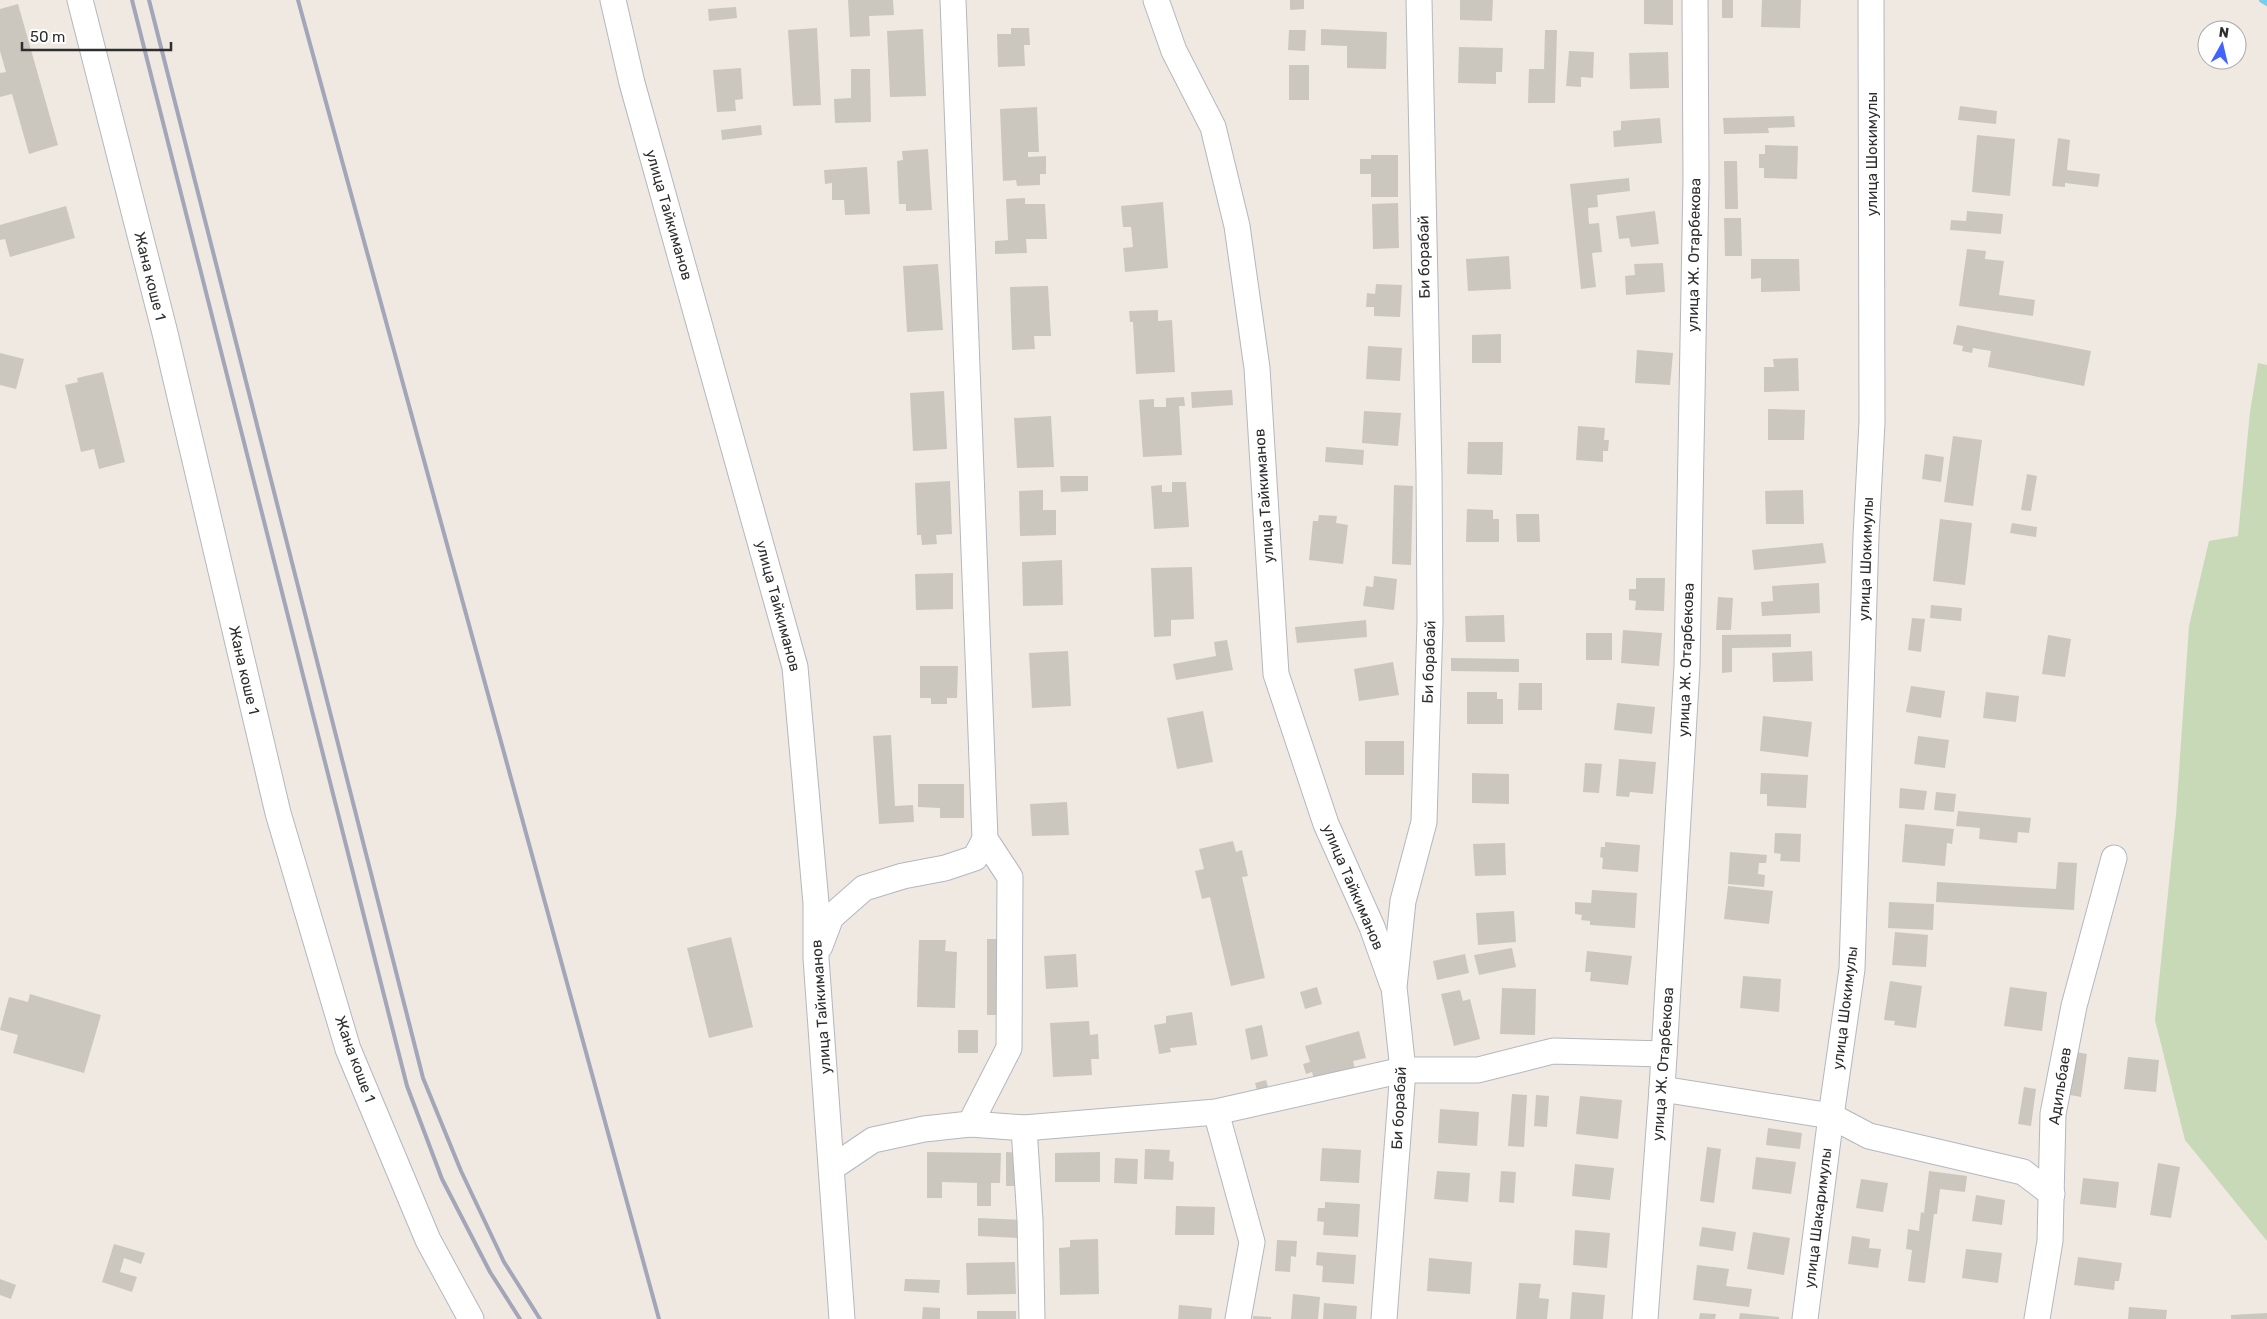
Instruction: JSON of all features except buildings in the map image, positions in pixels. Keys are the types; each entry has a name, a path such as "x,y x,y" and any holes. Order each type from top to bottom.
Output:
{"street":[{"name":"Жана коше 1","path":"80,0 165,333 278,813 342,1030 348,1049 428,1240 471,1319"},
{"name":"улица Тайкиманов","path":"613,0 632,83 796,667 816,903 816,958 833,1167 842,1319"},
{"path":"816,958 831,917 864,888 903,876 945,868 975,858 985,839 953,0"},
{"name":"улица Тайкиманов","path":"1156,0 1174,51 1213,127 1237,226 1256,368 1276,674 1326,824 1372,927 1394,987"},
{"name":"Би борабай","path":"1384,1319 1403,1070 1394,987 1403,901 1424,822 1430,621 1429,473 1419,0"},
{"name":"улица Ж. Отарбекова","path":"1644,1319 1662,1089 1687,666 1696,180 1695,0"},
{"name":"улица Шокимулы","path":"1831,1116 1852,960 1866,536 1872,422 1870,307 1871,0"},
{"path":"970,1124 1009,1048 1010,877 985,839"},
{"name":"Адильбаев","path":"2037,1319 2050,1241 2053,1114 2074,1006 2114,858"},
{"path":"833,1167 873,1140 924,1129 970,1124 1024,1128 1216,1112 1403,1070 1478,1070 1553,1051 1664,1054"},
{"path":"1662,1089 1831,1116 1869,1136 2023,1172 2052,1194"},
{"path":"1216,1112 1252,1242 1238,1319"},
{"name":"улица Шакаримулы","path":"1805,1319 1831,1116"},
{"path":"1024,1128 1030,1220 1032,1319"}],"green space":[{"path":"2258,363 2267,365 2267,1241 2185,1140 2155,1020 2176,815 2189,626 2209,541 2238,536 2250,412"}],"waterway":[{"path":"2262,0 2267,3"}],"railway":[{"path":"132,0 407,1086 442,1179 490,1272 520,1319"},
{"path":"149,0 423,1078 461,1171 504,1262 540,1319"},
{"path":"298,0 659,1319"}]}
